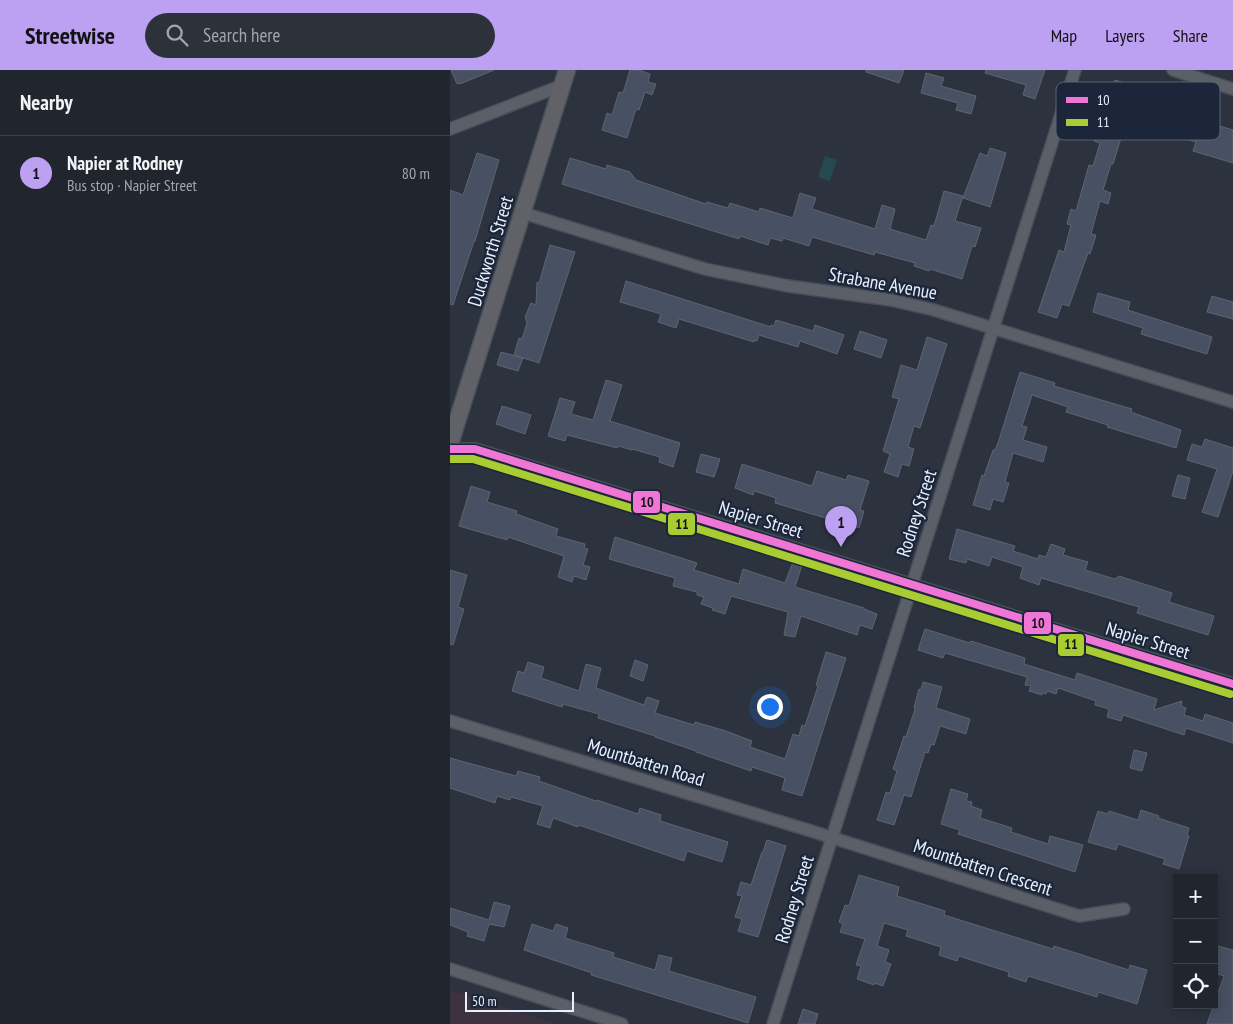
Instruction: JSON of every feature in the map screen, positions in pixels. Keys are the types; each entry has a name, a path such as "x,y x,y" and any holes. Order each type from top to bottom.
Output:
{"main road":[{"name":"Duckworth Street","path":"450,444 565,77"}],"street":[{"name":"Rodney Street","path":"1071,82 1075,70"},
{"path":"1173,70 1211,82"},
{"path":"450,129 565,77"},
{"path":"1220,85 1233,89"},
{"name":"Rodney Street","path":"773,1024 1056,130"},
{"name":"Strabane Avenue","path":"523,213 705,269 788,286 891,300 934,310 1233,402"},
{"name":"Napier Street","path":"450,449 476,449 1233,684"},
{"name":"Mountbatten Road","path":"450,722 832,837"},
{"name":"Mountbatten Crescent","path":"832,837 1079,916 1124,909"},
{"path":"450,969 622,1024"}],"shaded area":[{"path":"825,156 837,160 830,181 818,177"},
{"path":"450,990 557,1024 450,1024"}],"building":[{"path":"451,70 494,70 457,84"},
{"path":"630,70 639,70 650,74 648,82 656,84 652,95 645,92 639,110 636,109 627,138 602,130 607,113 612,115 619,92 623,93"},
{"path":"866,70 904,70 899,83 866,72"},
{"path":"986,70 1045,70 1035,99 1023,95 1026,85 985,73"},
{"path":"926,73 944,78 941,86 976,96 971,114 956,110 958,103 921,93"},
{"path":"1220,126 1233,130 1233,163 1193,151 1196,142 1190,140 1220,140"},
{"path":"1120,140 1103,190 1111,193 1108,204 1100,201 1091,234 1096,235 1090,254 1088,253 1069,306 1062,304 1057,318 1038,312 1059,250 1064,252 1071,225 1067,224 1071,209 1076,211 1089,165 1093,166 1100,143 1094,141"},
{"path":"990,148 1006,153 990,207 963,198 980,153 987,156"},
{"path":"477,153 499,160 475,241 453,305 450,304 450,190 463,195"},
{"path":"570,158 606,169 607,165 630,172 636,180 706,204 707,202 728,208 730,203 759,212 760,208 793,218 800,193 816,198 812,209 875,229 882,205 895,209 890,229 926,240 931,225 934,226 944,191 963,196 955,221 981,228 975,247 972,246 962,279 914,266 915,263 875,252 874,255 812,237 809,246 783,238 782,241 770,238 768,245 740,236 739,239 562,184"},
{"path":"550,245 575,252 539,363 514,355 519,338 522,339 527,323 525,317 531,303 536,305 537,282 539,283"},
{"path":"626,281 771,327 771,325 774,326 776,320 813,331 815,325 844,335 837,354 800,341 798,347 759,335 757,341 754,340 754,342 679,319 676,328 658,322 661,314 620,302"},
{"path":"1098,293 1130,302 1128,310 1212,337 1207,354 1141,334 1143,328 1093,312"},
{"path":"1212,296 1233,302 1233,319 1207,312"},
{"path":"860,331 887,340 881,358 854,349"},
{"path":"927,337 947,344 920,428 914,426 908,447 914,449 909,466 902,464 898,477 884,472 890,454 883,451 899,399 892,397 901,365 917,370"},
{"path":"501,352 523,358 518,371 497,365"},
{"path":"1020,372 1055,383 1054,386 1132,409 1131,412 1181,430 1176,448 1107,427 1108,425 1066,412 1068,407 1032,395 1022,426 1027,427 1023,440 1047,447 1043,462 1013,453 1005,482 1009,483 1003,502 993,499 990,510 973,505 982,475 984,476 993,450 995,450 999,440"},
{"path":"606,380 622,385 610,421 680,443 673,467 659,462 660,457 632,449 618,446 617,448 567,435 565,441 548,436 560,398 575,402 571,414 593,420"},
{"path":"502,406 531,415 525,434 496,424"},
{"path":"1205,439 1233,448 1233,471 1218,517 1202,512 1217,469 1187,460 1192,444 1202,447"},
{"path":"701,454 720,459 714,477 696,472"},
{"path":"742,464 812,486 817,471 846,480 848,475 869,481 860,510 864,511 859,528 775,503 776,498 754,491 753,495 735,488"},
{"path":"1178,475 1190,478 1185,499 1172,496"},
{"path":"471,486 490,492 487,502 517,511 516,514 558,529 556,536 585,544 584,548 588,549 583,565 590,567 586,580 574,576 572,582 558,577 564,556 508,537 507,540 459,526"},
{"path":"957,529 1015,546 1013,551 1038,559 1039,555 1046,557 1051,544 1065,549 1063,555 1088,562 1085,570 1115,579 1119,576 1172,593 1169,602 1214,616 1208,635 1137,613 1139,607 1041,578 1039,585 1020,578 1023,567 992,557 989,566 967,559 966,563 949,559"},
{"path":"615,537 697,563 694,570 739,584 743,569 785,583 793,562 802,565 795,587 864,608 877,614 872,629 860,625 857,635 801,616 795,637 784,635 788,612 731,596 725,614 701,604 704,597 697,595 697,592 673,586 675,578 609,559"},
{"path":"450,570 467,575 458,607 464,609 453,645 450,644"},
{"path":"925,629 1025,658 1024,664 1075,680 1077,673 1157,699 1154,710 1182,701 1181,706 1186,708 1184,715 1203,721 1205,714 1233,723 1233,743 1186,728 1184,735 1123,715 1121,721 1107,717 1109,709 1095,705 1096,701 1058,688 1056,694 1047,691 1046,694 1042,693 1042,695 1029,691 1031,686 1025,685 1027,677 945,653 943,658 918,650"},
{"path":"826,652 846,658 802,796 782,790 785,778 752,767 751,771 655,736 598,718 599,714 563,704 562,707 512,691 518,671 524,673 528,662 544,667 541,678 579,691 586,664 601,668 596,688 644,705 647,697 659,701 655,713 694,725 695,722 726,731 752,741 750,747 785,759 793,734 799,736 802,725 805,726 818,686 816,685"},
{"path":"635,660 648,665 643,681 630,676"},
{"path":"923,682 942,687 936,708 970,719 966,734 940,726 934,745 931,744 928,753 925,752 911,797 904,795 894,825 877,820 886,792 890,793 897,771 893,769 904,736 906,737 919,689 921,690"},
{"path":"1134,750 1147,753 1142,771 1130,768"},
{"path":"450,758 516,776 518,771 540,777 539,781 638,814 640,808 661,815 660,821 728,842 722,862 687,851 684,861 553,818 550,828 537,824 543,806 511,797 510,800 497,796 495,803 450,788"},
{"path":"951,789 968,794 966,801 972,802 971,806 982,810 980,818 1012,828 1011,832 1048,844 1050,836 1083,845 1075,872 958,834 960,830 941,824"},
{"path":"1141,810 1159,816 1158,818 1189,828 1187,835 1189,836 1179,869 1163,864 1165,859 1118,844 1116,850 1088,842 1098,811 1108,814 1109,811 1138,820"},
{"path":"767,840 786,846 758,937 738,931 742,919 735,917 742,896 737,895 741,882 751,885"},
{"path":"859,875 899,887 897,896 945,911 944,915 1053,949 1054,946 1129,970 1130,965 1147,970 1137,1004 1098,992 1097,997 1028,976 1026,982 1008,976 1009,972 959,956 957,961 939,955 941,947 906,936 908,930 884,923 877,946 889,950 885,962 891,964 883,986 857,979 861,966 856,965 865,939 840,932 843,924 839,922 845,905 849,906"},
{"path":"494,902 510,906 504,927 489,924 484,941 467,936 468,932 450,925 450,908 489,920"},
{"path":"532,924 553,931 556,924 568,928 565,938 614,953 613,957 655,970 659,955 672,958 669,971 756,997 748,1023 591,975 592,973 524,950"},
{"path":"1218,946 1233,950 1233,1024 1207,1024 1212,1009 1218,1009 1218,993 1224,976 1218,974"},
{"path":"803,1009 818,1014 815,1024 798,1024"}],"transit line":[{"name":"10","path":"450,449 475,449 1233,684"},
{"name":"11","path":"450,459 473,459 1230,694"}],"place":[{"name":"Napier at Rodney","path":"841,547"}]}
